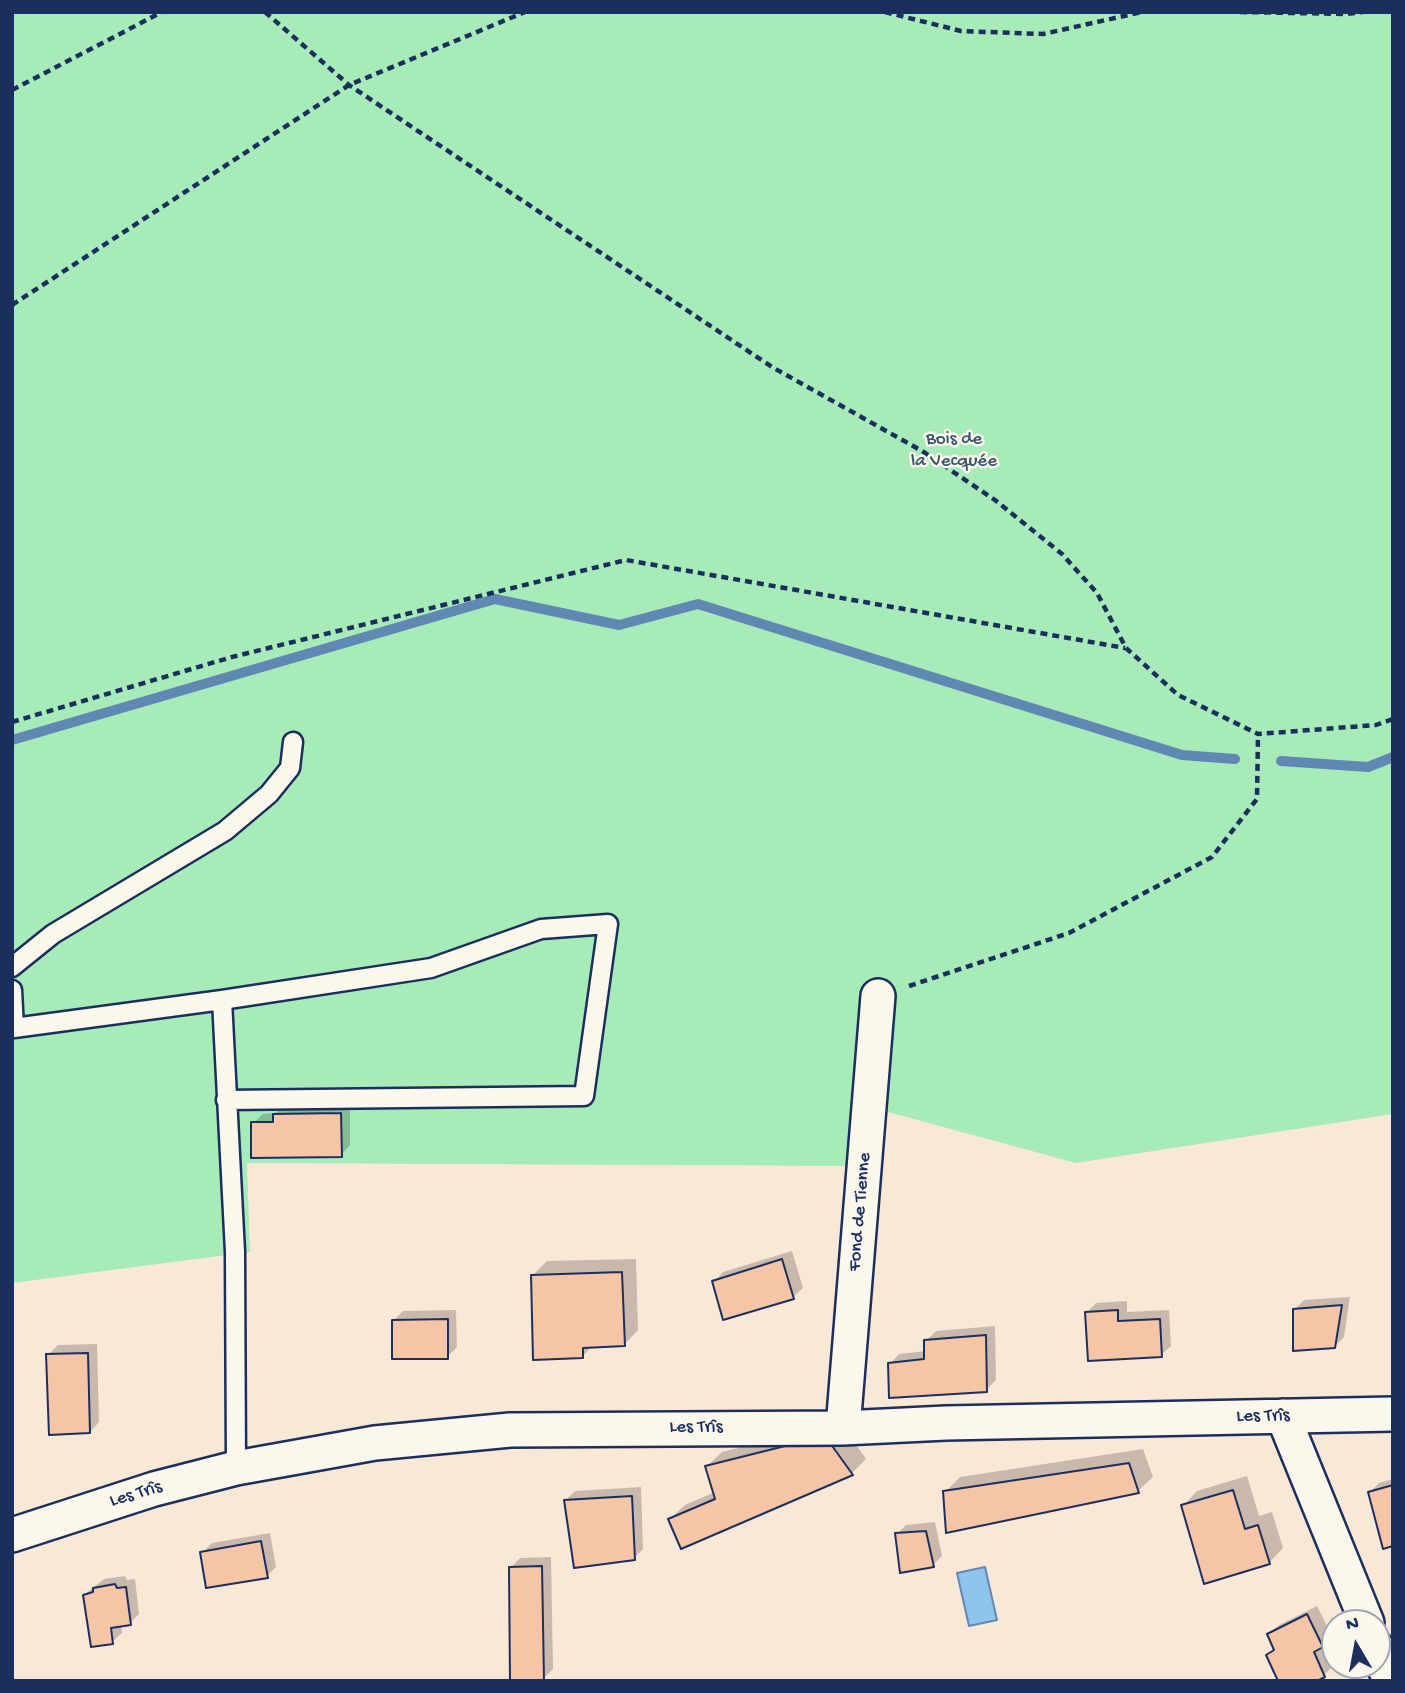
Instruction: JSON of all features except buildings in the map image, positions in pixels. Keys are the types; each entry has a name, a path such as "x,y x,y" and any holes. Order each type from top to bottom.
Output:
{"street":[{"name":"Fond de Tienne","path":"844,1428 878,996"},
{"name":"Les Trîs","path":"12,1535 154,1489 236,1468 375,1443 510,1430 844,1428 946,1423 1393,1414"},
{"path":"1283,1416 1361,1609"}],"lane":[{"path":"12,967 53,934 225,831 268,794 290,768 293,742"},
{"path":"12,990 14,1028 431,968 541,929 608,923 584,1097 226,1100"},
{"path":"222,1000 235,1252 236,1468"}],"path":[{"path":"12,90 162,12"},
{"path":"265,12 349,85 772,367 922,451 995,500 1062,554 1097,593 1126,648 1178,695 1258,734 1376,725 1393,719"},
{"path":"12,305 349,85 525,12"},
{"path":"885,12 961,31 1043,34 1143,12"},
{"path":"1240,12 1363,12"},
{"path":"12,722 232,657 626,560 1126,648"},
{"path":"878,996 1069,933 1212,856 1256,799 1258,734"}],"green space":[{"name":"Bois de la Vecquée","path":"12,12 1393,12 1393,1114 1076,1163 877,1109 856,1166 247,1163 250,1252 12,1283"}],"water":[{"path":"985,1567 997,1620 969,1626 957,1573"}],"waterway":[{"path":"12,740 495,599 619,625 698,604 1182,755 1235,759"},
{"path":"1281,761 1368,767 1393,757"}]}
